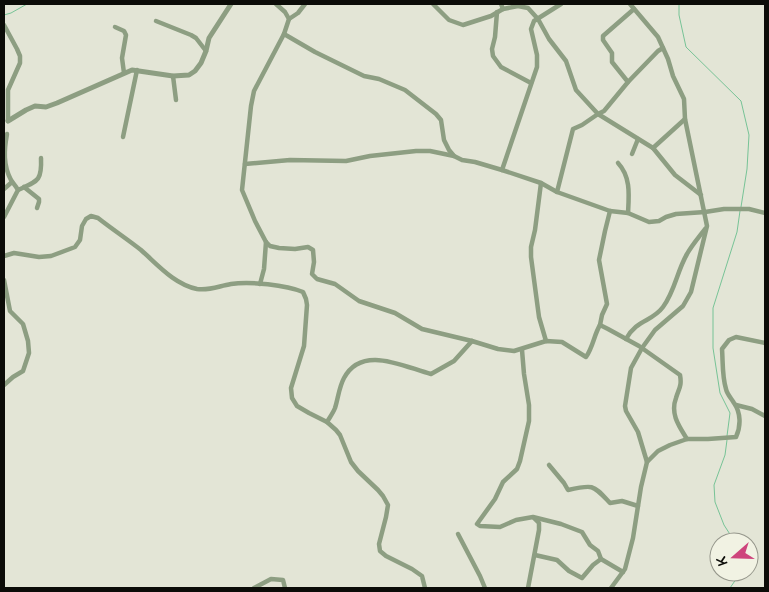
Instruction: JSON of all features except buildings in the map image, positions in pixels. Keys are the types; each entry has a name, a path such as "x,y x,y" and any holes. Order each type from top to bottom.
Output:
{"street":[{"path":"4,27 20,56 20,63 6,90 8,121 35,106 46,107 57,103 132,70 173,76 189,75 201,63 209,38 231,4"},
{"path":"276,4 290,19"},
{"path":"305,4 290,19 254,92 242,190 266,242 270,246 279,248 295,249 308,247 313,250 312,274 317,278 335,284 359,301 395,313 422,329 498,349 514,351 522,350 546,340 562,342 586,357 590,352 595,333 600,325 607,304 599,260 610,211"},
{"path":"433,4 449,20 463,25 491,16 502,6 528,8 538,19 549,39 566,60 576,90 598,114 653,148 675,175 702,196"},
{"path":"502,170 537,67 537,55 531,29 534,21 561,4"},
{"path":"630,4 658,36 684,100 685,119 707,226 690,292 683,306 655,330 631,368 626,410 638,432 647,462"},
{"path":"628,82 612,62 612,53 603,40 603,36 634,9"},
{"path":"497,12 492,49 493,56 501,67 531,83"},
{"path":"156,21 192,35 206,51"},
{"path":"115,27 124,31 126,35 122,58 124,73"},
{"path":"284,34 314,52 364,76 405,90 441,120 444,140 454,156"},
{"path":"557,192 573,129 604,111 628,82 663,48"},
{"path":"123,137 137,70"},
{"path":"173,76 176,100"},
{"path":"653,148 685,119"},
{"path":"7,134 6,167 12,182 18,190"},
{"path":"632,154 638,139"},
{"path":"245,164 290,160 346,160 430,151 502,170 541,183 557,192 610,211 628,213 650,222 660,221 676,214 724,209 750,209 765,213"},
{"path":"4,217 18,190 35,181 42,173 42,158"},
{"path":"618,163 622,167 628,181 628,213"},
{"path":"4,189 12,182"},
{"path":"541,183 531,257 539,318 546,340"},
{"path":"24,187 39,199 37,208"},
{"path":"4,256 14,254 39,257 52,256 75,247 80,240 82,226 86,219 91,216 98,218 182,284 196,289 208,290 232,284 260,284 297,289 303,292 307,305 304,346 291,388 292,398 297,406 327,422 340,435 351,462 358,472 383,496 388,505 379,544 380,551 422,576 425,588"},
{"path":"626,339 630,331 659,312 665,305 686,254 707,226"},
{"path":"260,284 264,269 266,242"},
{"path":"4,280 10,311 23,324 29,353 23,371 4,385"},
{"path":"600,325 642,348 680,375 681,385 675,400 674,411 677,424 687,439"},
{"path":"611,588 625,569 633,538 640,487 647,462 658,451 687,439 736,437 740,426 740,419 736,405 726,391 722,348 729,340 736,337 765,343"},
{"path":"327,422 334,410 343,380 355,364 382,360 431,374 454,361 472,341"},
{"path":"522,350 529,405 529,421 520,461 517,469 504,482 496,499 477,524 480,526 500,527 516,520 533,517 561,524 582,532 590,545 598,551 601,559 623,572"},
{"path":"736,405 752,409 765,416"},
{"path":"549,465 568,490 590,486 596,489 610,503 622,501 638,506"},
{"path":"528,588 539,523 533,517"},
{"path":"458,534 485,588"},
{"path":"534,555 556,560 569,571 582,578 601,559"},
{"path":"254,588 270,579 283,580 285,588"}],"waterway":[{"path":"4,15 27,4"},
{"path":"679,4 679,15 686,47 741,101 749,135 747,169 741,207"},
{"path":"727,436 730,413 720,393 713,348 713,308 737,232 740,211"},
{"path":"727,440 725,455 714,485 715,502 729,532"},
{"path":"730,588 734,582"}]}
